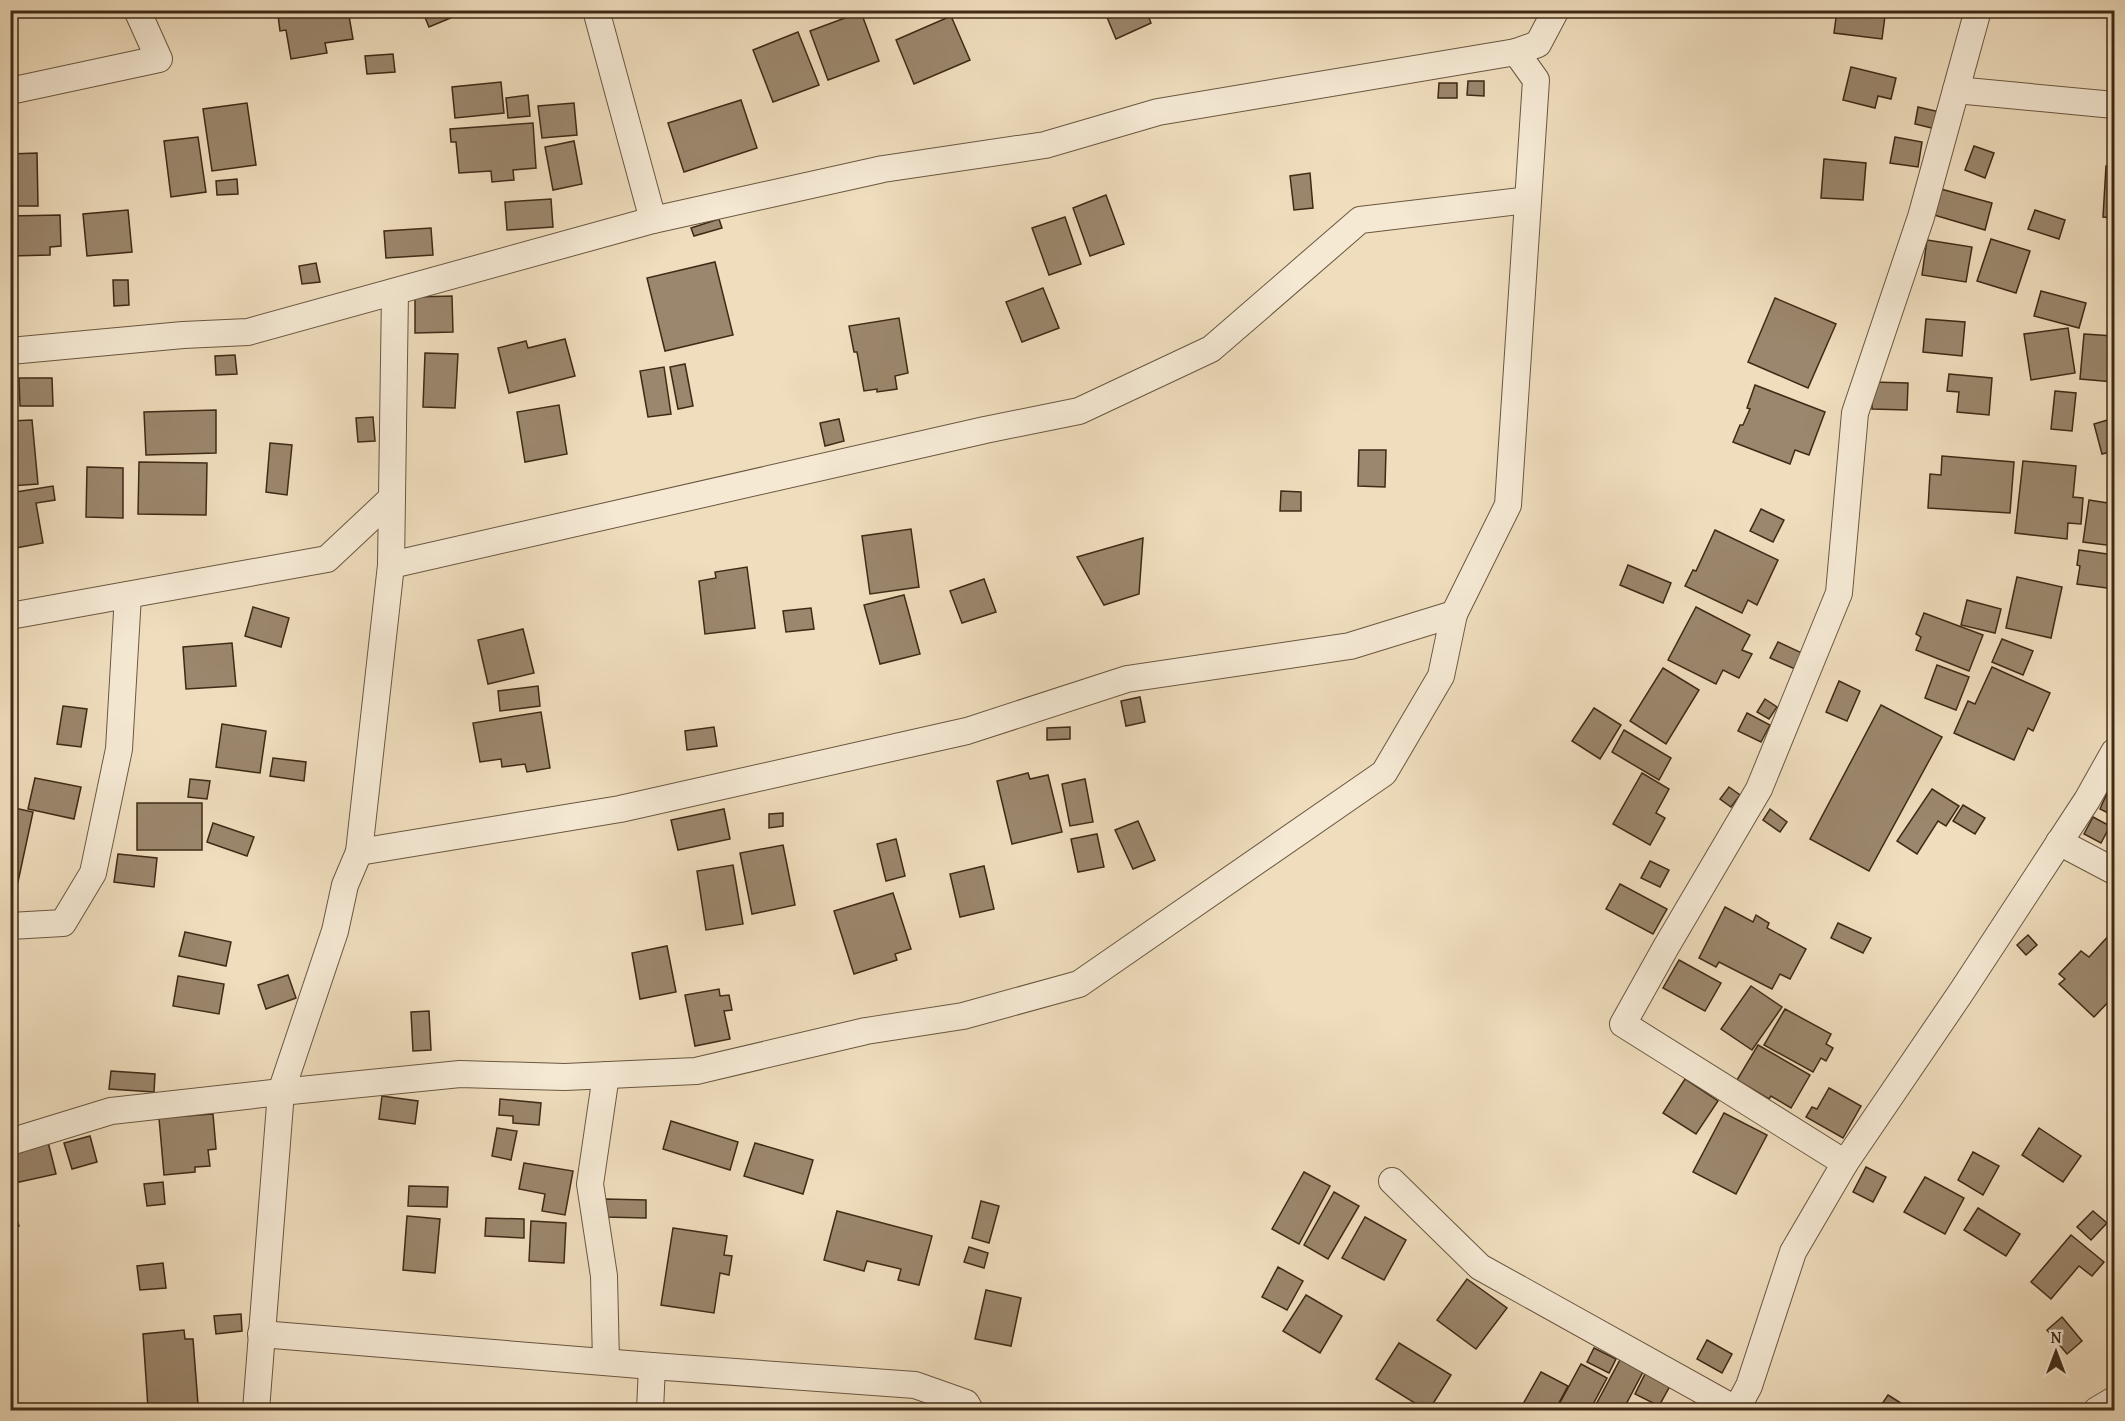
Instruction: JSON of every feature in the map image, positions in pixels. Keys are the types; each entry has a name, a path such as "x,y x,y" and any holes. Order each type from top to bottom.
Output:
{"street":[{"path":"10,91 159,58 138,10"},
{"path":"596,10 653,220"},
{"path":"10,351 160,337 248,332 653,220 883,169 1045,145 1158,112 1516,52 1538,44 1556,10"},
{"path":"1845,1163 1623,1024 1665,947 1759,789 1839,593 1855,413 1922,217 1978,10"},
{"path":"10,1142 111,1111 281,1092 460,1074 565,1077 696,1071 866,1031 963,1016 1079,984 1384,772 1441,676 1454,614 1508,505 1536,80 1516,52"},
{"path":"1956,90 2115,105"},
{"path":"391,565 974,432 1079,411 1211,349 1360,220 1528,201"},
{"path":"256,1410 281,1092 335,931 345,885 359,852 391,565 395,292"},
{"path":"10,616 327,559 392,498"},
{"path":"10,926 63,923 93,873 119,749 128,595"},
{"path":"359,852 620,808 967,731 1127,679 1350,646 1454,614"},
{"path":"1392,1180 1480,1268 1737,1410 1749,1386 1793,1252 1845,1163 1962,991 2115,752"},
{"path":"2059,842 2115,871"},
{"path":"606,1075 590,1184 603,1276 606,1362"},
{"path":"261,1334 915,1385 966,1403 970,1410"},
{"path":"650,1410 652,1366"},
{"path":"2097,1410 2115,1400"}],"building":[{"path":"221,10 241,10 223,17"},
{"path":"283,10 348,10 353,39 325,43 327,53 291,59 286,30 280,31 278,15 283,14"},
{"path":"422,10 459,10 460,14 429,27"},
{"path":"1104,10 1146,10 1151,23 1116,39"},
{"path":"1837,10 1885,16 1882,39 1834,33"},
{"path":"861,12 879,61 828,80 810,31"},
{"path":"951,16 970,60 914,84 896,40"},
{"path":"798,32 819,85 773,102 753,50"},
{"path":"393,54 395,72 367,74 365,56"},
{"path":"1851,67 1896,78 1891,99 1878,96 1875,108 1843,100"},
{"path":"1468,81 1484,81 1484,96 1467,95"},
{"path":"501,82 504,113 455,118 452,87"},
{"path":"1439,83 1457,83 1457,98 1438,98"},
{"path":"528,95 530,116 508,118 506,98"},
{"path":"741,100 757,148 684,172 668,123"},
{"path":"247,103 256,165 212,171 203,109"},
{"path":"574,103 577,135 542,138 538,106"},
{"path":"1918,107 1940,112 1936,129 1915,124"},
{"path":"533,123 536,168 513,170 514,180 492,182 491,171 459,173 456,142 451,142 450,129"},
{"path":"198,137 206,192 171,197 164,141"},
{"path":"1895,137 1922,142 1918,167 1890,163"},
{"path":"574,141 582,184 553,190 545,147"},
{"path":"1974,146 1994,153 1985,178 1965,170"},
{"path":"37,153 38,206 10,206 10,154"},
{"path":"1824,159 1866,163 1863,200 1821,198"},
{"path":"2106,166 2114,167 2114,218 2103,217"},
{"path":"1310,173 1313,208 1294,210 1290,176"},
{"path":"237,179 238,194 217,195 216,181"},
{"path":"1941,189 1992,203 1985,230 1934,215"},
{"path":"1106,195 1124,244 1090,256 1073,208"},
{"path":"551,199 553,227 507,230 505,202"},
{"path":"128,210 132,252 87,256 83,214"},
{"path":"2035,210 2065,220 2059,239 2028,229"},
{"path":"60,215 61,246 50,247 50,255 10,256 10,216"},
{"path":"1065,217 1081,264 1049,275 1032,228"},
{"path":"719,219 722,228 694,236 691,228"},
{"path":"431,228 433,255 386,258 384,231"},
{"path":"1991,239 2030,251 2016,293 1977,281"},
{"path":"1927,240 1972,247 1966,282 1922,275"},
{"path":"715,262 733,335 665,351 647,278"},
{"path":"316,263 320,282 302,284 299,266"},
{"path":"113,280 128,280 129,305 114,306"},
{"path":"1043,288 1059,328 1022,342 1006,302"},
{"path":"2041,291 2086,303 2079,328 2034,316"},
{"path":"452,296 453,332 415,333 415,297"},
{"path":"1775,298 1836,324 1808,388 1748,362"},
{"path":"899,318 908,373 895,376 897,389 864,391 857,352 854,352 849,326"},
{"path":"1926,319 1965,322 1962,356 1923,352"},
{"path":"2068,328 2075,373 2031,380 2024,334"},
{"path":"2084,334 2114,336 2114,382 2080,379"},
{"path":"565,339 575,376 509,393 498,348 526,341 528,348"},
{"path":"425,353 458,354 455,408 423,407"},
{"path":"235,355 237,374 216,375 215,356"},
{"path":"685,364 693,406 678,409 670,367"},
{"path":"664,367 671,414 648,417 640,371"},
{"path":"1949,374 1992,378 1989,415 1957,412 1959,392 1947,391"},
{"path":"19,378 52,378 53,406 20,406"},
{"path":"1872,382 1908,383 1907,410 1872,409"},
{"path":"1755,385 1825,412 1809,455 1795,450 1790,464 1733,442 1750,409 1747,408"},
{"path":"2055,391 2076,393 2072,431 2051,429"},
{"path":"559,405 567,454 525,462 517,412"},
{"path":"216,410 216,453 146,455 144,412"},
{"path":"373,417 375,441 358,442 356,418"},
{"path":"2114,418 2114,451 2102,454 2094,424"},
{"path":"839,419 844,441 825,446 820,423"},
{"path":"32,420 38,484 10,486 10,421"},
{"path":"270,443 292,445 287,495 266,492"},
{"path":"1359,450 1386,450 1385,487 1358,486"},
{"path":"1942,456 2014,462 2010,513 1928,508 1930,474 1941,475"},
{"path":"2023,461 2076,466 2073,497 2083,498 2081,524 2068,523 2067,539 2015,533"},
{"path":"139,462 207,463 206,515 138,514"},
{"path":"87,467 123,468 123,518 86,517"},
{"path":"53,486 55,500 36,503 43,543 10,549 10,493"},
{"path":"1281,491 1301,492 1301,511 1280,511"},
{"path":"2089,500 2114,504 2114,546 2083,542"},
{"path":"1761,509 1784,520 1773,542 1750,531"},
{"path":"911,529 919,587 870,594 862,536"},
{"path":"1715,530 1778,560 1757,605 1748,600 1742,613 1685,586 1693,570 1696,571"},
{"path":"1143,538 1139,594 1104,605 1077,557"},
{"path":"2079,550 2114,555 2114,589 2077,584 2080,566 2077,565"},
{"path":"1628,565 1671,583 1663,603 1620,585"},
{"path":"747,567 755,628 705,634 699,581 716,578 715,572"},
{"path":"2017,577 2062,587 2051,638 2006,628"},
{"path":"984,579 996,612 962,623 950,591"},
{"path":"904,595 920,654 880,664 864,605"},
{"path":"1967,600 2001,609 1995,633 1961,625"},
{"path":"253,607 289,618 281,647 245,636"},
{"path":"1696,607 1750,635 1742,650 1752,654 1739,678 1723,670 1716,684 1668,660"},
{"path":"811,608 814,629 786,632 783,611"},
{"path":"1924,613 1983,635 1969,671 1916,650 1921,637 1916,634"},
{"path":"523,629 534,673 488,684 478,640"},
{"path":"2002,639 2033,651 2023,675 1992,662"},
{"path":"1778,642 1802,653 1795,669 1770,658"},
{"path":"232,643 236,686 186,689 183,647"},
{"path":"1937,665 1969,677 1956,710 1925,698"},
{"path":"1992,667 2050,693 2033,731 2028,728 2014,760 1954,733 1968,701 1975,704"},
{"path":"1663,668 1699,690 1666,744 1630,721"},
{"path":"1839,681 1860,691 1847,721 1826,712"},
{"path":"538,686 540,706 500,711 498,691"},
{"path":"1140,697 1145,722 1126,726 1121,701"},
{"path":"1765,699 1777,707 1769,719 1757,712"},
{"path":"1881,705 1942,737 1869,871 1810,839"},
{"path":"63,706 87,709 81,747 57,744"},
{"path":"1594,708 1621,725 1600,759 1572,741"},
{"path":"541,712 550,768 527,772 525,764 502,767 501,759 480,762 473,723"},
{"path":"1747,713 1770,725 1761,742 1738,731"},
{"path":"222,724 266,731 260,773 216,767"},
{"path":"714,727 717,746 687,750 685,731"},
{"path":"1070,727 1070,739 1047,740 1047,728"},
{"path":"1624,730 1671,758 1659,780 1612,752"},
{"path":"273,758 306,762 304,781 270,776"},
{"path":"1028,773 1030,779 1048,775 1062,832 1012,844 997,781"},
{"path":"1642,773 1669,789 1656,813 1665,818 1650,845 1613,824"},
{"path":"35,778 81,787 74,819 28,809"},
{"path":"190,779 210,781 207,799 188,797"},
{"path":"1085,779 1093,822 1070,826 1062,784"},
{"path":"2112,782 2114,783 2114,816 2100,809"},
{"path":"1729,787 1740,795 1731,807 1720,799"},
{"path":"1932,789 1959,806 1946,826 1938,821 1917,854 1897,841"},
{"path":"137,803 202,803 202,850 137,850"},
{"path":"1963,805 1985,818 1975,834 1953,821"},
{"path":"10,807 33,812 18,882 10,881"},
{"path":"724,809 730,839 678,850 671,820"},
{"path":"1770,809 1787,822 1780,832 1763,820"},
{"path":"783,813 783,826 769,828 769,814"},
{"path":"2093,817 2110,826 2101,843 2084,834"},
{"path":"1138,821 1155,860 1133,869 1115,830"},
{"path":"213,823 254,837 247,856 207,842"},
{"path":"1097,834 1104,867 1078,872 1071,839"},
{"path":"896,839 905,876 886,881 877,844"},
{"path":"783,845 795,905 752,914 740,853"},
{"path":"118,854 157,858 154,887 114,882"},
{"path":"1650,861 1669,870 1660,887 1641,878"},
{"path":"733,865 743,924 706,930 697,871"},
{"path":"984,866 994,909 960,917 950,874"},
{"path":"1620,884 1667,909 1653,934 1606,909"},
{"path":"893,893 911,949 895,954 897,960 854,974 834,911"},
{"path":"1725,907 1753,922 1756,915 1769,923 1767,928 1806,949 1790,979 1780,974 1772,989 1719,962 1716,967 1699,958"},
{"path":"1838,923 1871,938 1863,953 1831,938"},
{"path":"2114,930 2114,996 2094,1017 2059,984 2065,979 2059,974 2081,951 2089,957"},
{"path":"185,932 231,942 226,966 179,956"},
{"path":"2028,935 2037,945 2026,955 2017,945"},
{"path":"667,946 676,992 640,999 632,953"},
{"path":"1679,960 1721,983 1705,1011 1663,988"},
{"path":"288,975 296,998 266,1009 258,985"},
{"path":"178,976 224,984 219,1014 173,1006"},
{"path":"1751,986 1782,1007 1752,1050 1721,1029"},
{"path":"719,989 720,996 729,995 732,1010 724,1011 730,1039 695,1046 685,995"},
{"path":"1785,1009 1831,1034 1826,1044 1833,1048 1826,1061 1821,1058 1813,1072 1764,1045"},
{"path":"429,1011 431,1050 413,1051 411,1012"},
{"path":"1758,1045 1810,1075 1791,1108 1771,1096 1769,1099 1737,1080"},
{"path":"111,1071 155,1074 154,1092 109,1089"},
{"path":"1685,1079 1718,1101 1696,1134 1663,1113"},
{"path":"1829,1088 1861,1106 1843,1138 1806,1117 1812,1107 1817,1109"},
{"path":"382,1096 418,1101 415,1124 379,1119"},
{"path":"500,1099 541,1103 539,1125 513,1123 513,1116 499,1115"},
{"path":"1724,1113 1767,1135 1736,1194 1693,1172"},
{"path":"213,1114 216,1149 208,1150 210,1166 195,1167 195,1172 164,1175 159,1118"},
{"path":"671,1121 738,1142 730,1170 663,1149"},
{"path":"497,1128 517,1131 511,1160 492,1156"},
{"path":"2039,1128 2081,1156 2063,1182 2022,1155"},
{"path":"90,1136 97,1162 72,1169 64,1143"},
{"path":"48,1142 56,1174 10,1184 10,1150"},
{"path":"755,1143 813,1160 803,1194 744,1176"},
{"path":"1973,1152 1999,1166 1983,1195 1958,1180"},
{"path":"524,1163 573,1171 565,1215 542,1211 545,1194 519,1189"},
{"path":"1866,1167 1886,1177 1873,1202 1853,1192"},
{"path":"1304,1172 1330,1186 1299,1244 1272,1229"},
{"path":"1925,1177 1964,1198 1945,1234 1904,1212"},
{"path":"163,1182 165,1204 147,1206 144,1184"},
{"path":"409,1186 448,1187 447,1207 408,1206"},
{"path":"1334,1192 1359,1206 1328,1259 1304,1245"},
{"path":"605,1199 646,1200 646,1218 605,1217"},
{"path":"10,1200 19,1226 10,1229"},
{"path":"981,1201 999,1206 989,1243 972,1238"},
{"path":"1978,1208 2020,1234 2006,1256 1964,1230"},
{"path":"837,1211 932,1236 919,1285 898,1280 901,1269 867,1261 864,1271 824,1260"},
{"path":"2093,1211 2107,1223 2091,1240 2077,1227"},
{"path":"407,1216 440,1219 435,1273 403,1270"},
{"path":"1365,1217 1406,1240 1384,1280 1342,1258"},
{"path":"486,1218 524,1219 524,1238 485,1236"},
{"path":"531,1221 566,1223 564,1263 529,1261"},
{"path":"673,1228 727,1236 724,1255 732,1256 729,1275 720,1273 714,1313 661,1305"},
{"path":"2071,1235 2104,1262 2092,1276 2079,1266 2051,1299 2031,1282"},
{"path":"969,1247 988,1253 984,1268 964,1262"},
{"path":"163,1263 166,1288 140,1290 137,1266"},
{"path":"1278,1267 1303,1281 1287,1310 1262,1297"},
{"path":"1467,1279 1507,1308 1476,1349 1437,1320"},
{"path":"986,1290 1021,1298 1011,1346 975,1339"},
{"path":"1306,1295 1342,1316 1320,1353 1283,1331"},
{"path":"241,1314 242,1331 216,1334 214,1316"},
{"path":"2062,1317 2082,1341 2067,1354 2047,1330"},
{"path":"184,1330 185,1339 193,1339 198,1404 148,1408 143,1334"},
{"path":"1707,1340 1732,1354 1722,1373 1697,1359"},
{"path":"1399,1343 1451,1375 1429,1410 1376,1379"},
{"path":"1594,1348 1616,1359 1609,1373 1587,1362"},
{"path":"1621,1358 1644,1370 1623,1410 1593,1410"},
{"path":"1581,1364 1607,1378 1590,1410 1556,1410"},
{"path":"1541,1372 1568,1386 1555,1410 1535,1410 1523,1404"},
{"path":"1646,1372 1671,1384 1659,1406 1635,1394"},
{"path":"1888,1395 1912,1410 1878,1410"},
{"path":"282,1407 311,1409 311,1410 282,1410"}]}
